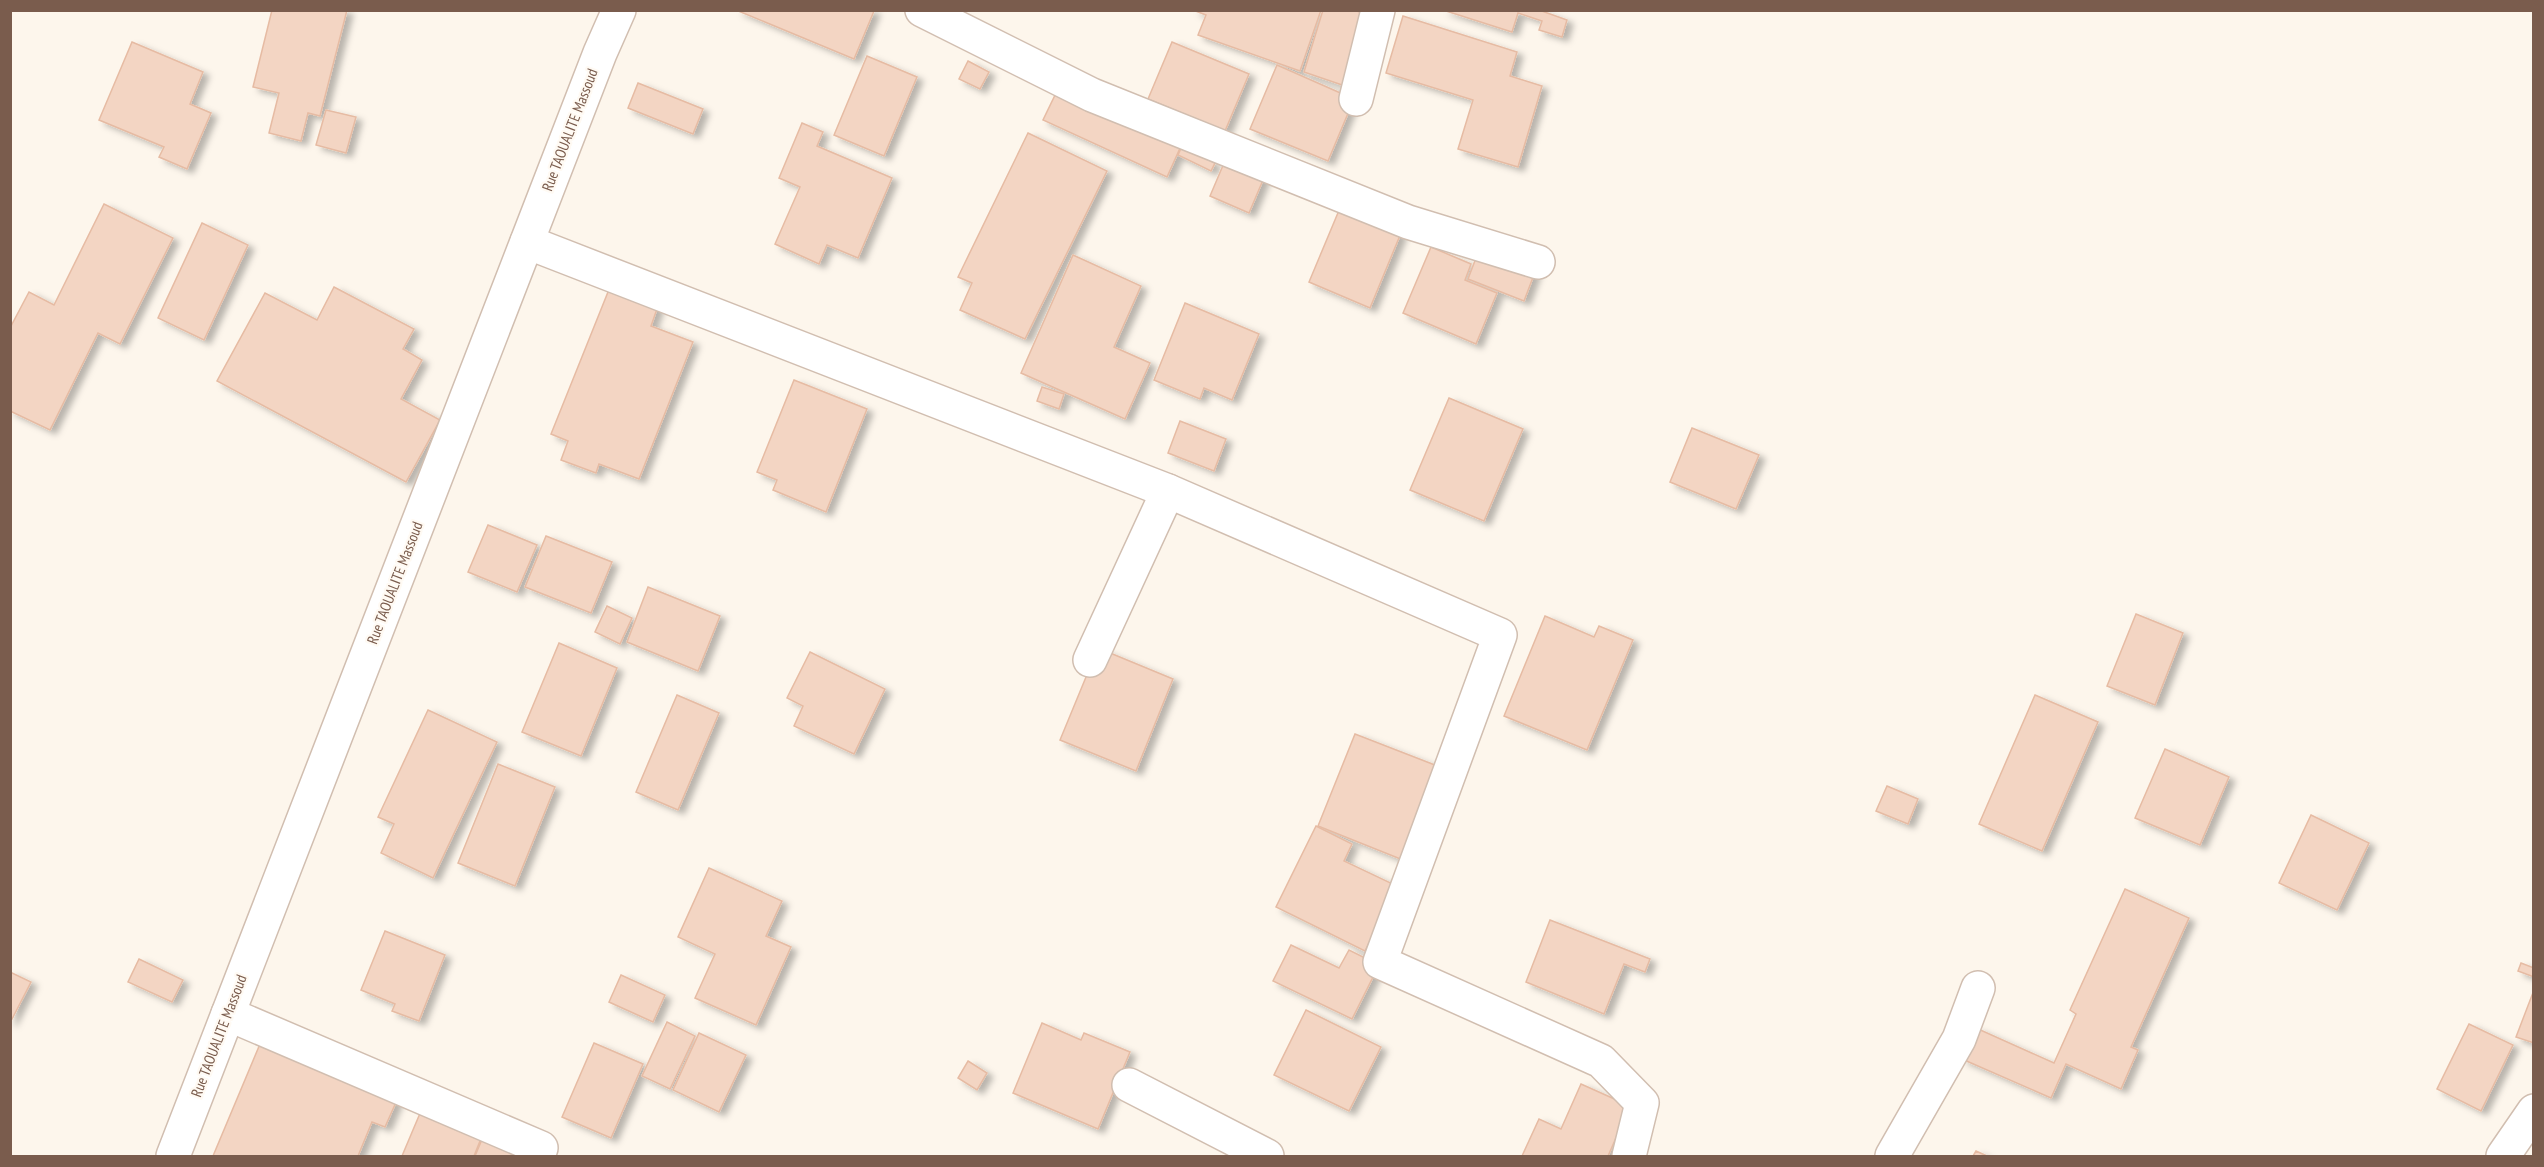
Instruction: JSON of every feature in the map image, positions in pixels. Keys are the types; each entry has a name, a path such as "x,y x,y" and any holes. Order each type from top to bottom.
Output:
{"street":[{"name":"Rue TAOUALITE Massoud","path":"173,1156 619,10"},
{"path":"922,10 1092,95 1408,222 1538,262"},
{"path":"1356,99 1378,10"},
{"path":"527,242 1168,491 1500,635 1380,962 1601,1060 1642,1103 1629,1156"},
{"path":"1089,660 1168,491"},
{"path":"1892,1156 1959,1039 1978,988"},
{"path":"228,1014 541,1148"},
{"path":"1129,1085 1267,1156"},
{"path":"2503,1156 2534,1112"}],"building":[{"path":"272,10 347,10 320,116 308,113 301,141 269,133 279,93 253,87"},
{"path":"736,10 873,10 874,11 854,59"},
{"path":"1193,10 1321,10 1300,71 1198,35 1206,15"},
{"path":"1323,10 1354,10 1374,17 1351,88 1304,72"},
{"path":"1443,10 1539,10 1567,20 1562,37 1539,30 1542,21 1518,13 1512,32"},
{"path":"1403,16 1517,52 1510,76 1542,86 1518,167 1458,149 1473,100 1386,73"},
{"path":"132,42 203,72 190,104 211,113 187,169 159,157 164,147 99,120"},
{"path":"1172,42 1249,74 1225,131 1148,99"},
{"path":"867,56 917,77 884,156 834,135"},
{"path":"968,61 989,72 980,89 959,79"},
{"path":"1277,65 1354,99 1328,161 1250,129"},
{"path":"638,83 703,109 693,134 628,108"},
{"path":"1058,89 1181,146 1167,177 1043,120"},
{"path":"326,110 356,117 346,153 316,145"},
{"path":"802,123 823,132 817,146 892,178 858,258 827,245 819,264 775,244 800,187 779,178"},
{"path":"1028,133 1107,171 1025,339 960,310 972,283 958,277"},
{"path":"1182,146 1215,163 1211,171 1178,155"},
{"path":"1227,156 1266,173 1249,213 1210,196"},
{"path":"104,204 173,238 120,344 98,333 50,430 10,411 10,328 29,292 54,305"},
{"path":"1340,208 1401,233 1370,308 1309,282"},
{"path":"202,223 248,245 204,340 158,318"},
{"path":"1431,247 1471,264 1465,280 1497,293 1476,344 1403,313"},
{"path":"1479,250 1535,272 1524,301 1468,279"},
{"path":"1073,255 1141,286 1114,347 1150,363 1125,419 1021,373"},
{"path":"334,287 414,329 403,349 422,360 401,399 440,420 406,482 217,381 265,293 317,320"},
{"path":"610,287 658,306 651,326 693,342 639,479 599,464 596,473 561,460 568,441 551,434"},
{"path":"1185,303 1259,334 1232,400 1204,388 1200,399 1154,380"},
{"path":"794,380 867,409 826,512 773,490 777,480 757,472"},
{"path":"1042,387 1064,394 1059,409 1037,401"},
{"path":"1449,398 1523,429 1484,521 1410,490"},
{"path":"1180,421 1226,439 1214,471 1168,453"},
{"path":"1692,428 1759,455 1736,509 1670,482"},
{"path":"488,525 537,545 517,592 468,572"},
{"path":"546,536 612,562 591,613 525,587"},
{"path":"648,587 720,616 698,671 627,642"},
{"path":"607,606 632,618 620,644 595,632"},
{"path":"2136,614 2183,633 2155,705 2107,686"},
{"path":"1545,616 1594,637 1599,626 1633,640 1587,750 1504,716"},
{"path":"559,643 617,668 581,756 522,732"},
{"path":"1098,648 1173,679 1136,771 1060,740"},
{"path":"810,652 885,689 854,754 794,726 803,706 787,698"},
{"path":"677,695 719,713 678,810 636,792"},
{"path":"2035,695 2098,722 2042,851 1979,824"},
{"path":"428,710 497,742 433,878 381,853 394,824 378,817"},
{"path":"1355,734 1440,767 1403,860 1318,826"},
{"path":"2165,749 2229,777 2200,845 2135,818"},
{"path":"498,764 555,787 515,886 458,863"},
{"path":"1887,786 1918,799 1908,824 1876,811"},
{"path":"2311,815 2369,843 2337,910 2279,883"},
{"path":"1316,826 1352,844 1344,861 1397,886 1365,951 1276,907"},
{"path":"709,868 782,901 766,936 791,947 756,1025 695,998 715,954 678,937"},
{"path":"2125,889 2189,918 2131,1047 2138,1050 2121,1089 2066,1064 2051,1098 1962,1059 1976,1028 2054,1063 2076,1014 2070,1010"},
{"path":"1550,920 1650,959 1645,972 1624,964 1604,1014 1526,982"},
{"path":"385,931 445,955 419,1021 392,1011 395,1004 361,990"},
{"path":"1291,945 1339,968 1349,950 1379,965 1352,1019 1273,981"},
{"path":"139,959 183,980 172,1002 128,982"},
{"path":"2521,963 2534,968 2534,977 2518,971"},
{"path":"10,972 31,982 10,1023"},
{"path":"621,975 665,995 653,1022 609,1002"},
{"path":"2534,990 2534,1043 2516,1037"},
{"path":"1306,1010 1381,1047 1349,1111 1274,1075"},
{"path":"667,1022 695,1036 670,1089 642,1076"},
{"path":"1042,1023 1081,1040 1084,1033 1130,1052 1098,1129 1013,1093"},
{"path":"2469,1024 2513,1045 2481,1111 2437,1089"},
{"path":"699,1033 746,1055 719,1112 673,1090"},
{"path":"594,1043 643,1064 611,1138 562,1117"},
{"path":"260,1044 397,1100 385,1127 372,1122 358,1156 213,1156"},
{"path":"968,1061 987,1073 977,1090 958,1078"},
{"path":"1581,1084 1630,1106 1608,1156 1522,1156 1539,1119 1561,1129"},
{"path":"421,1111 482,1136 474,1156 402,1156"},
{"path":"486,1130 538,1156 475,1156"},
{"path":"1976,1151 1987,1156 1973,1156"}]}
